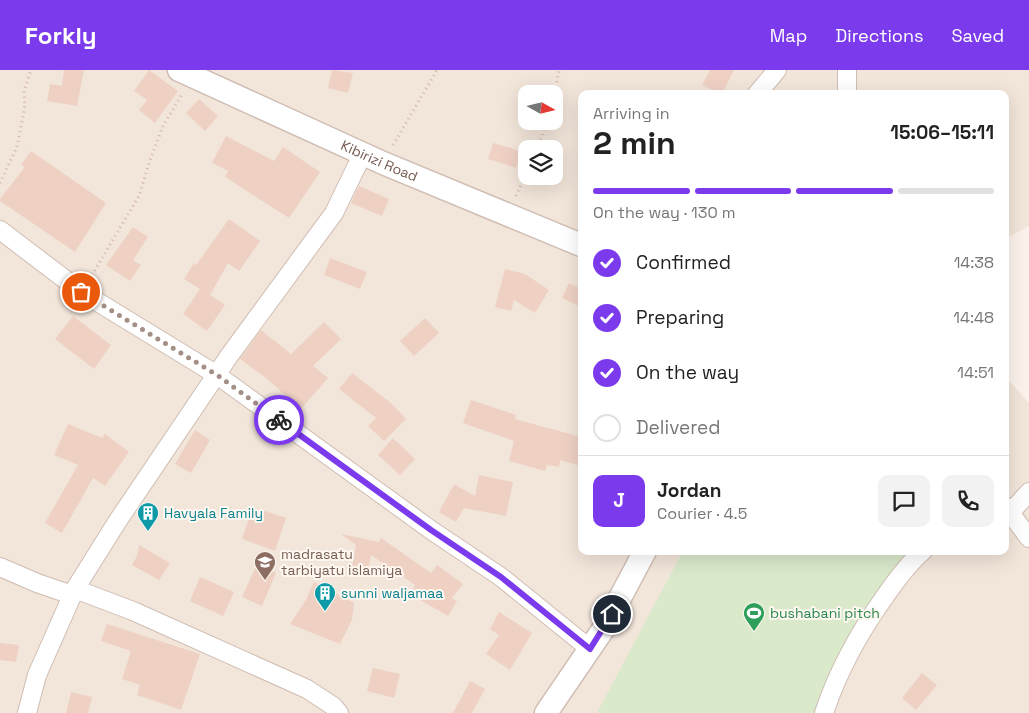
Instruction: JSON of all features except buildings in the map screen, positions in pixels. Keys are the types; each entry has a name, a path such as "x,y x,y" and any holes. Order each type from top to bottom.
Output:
{"street":[{"path":"760,90 777,70"},
{"path":"847,70 847,90"},
{"name":"Kibirizi Road","path":"186,73 383,163 578,245"},
{"path":"27,713 37,675 74,592 117,522 217,375 334,213 363,153"},
{"path":"0,230 81,292 217,375 501,577 590,649"},
{"path":"1009,508 1029,492"},
{"path":"1009,510 1029,538"},
{"path":"546,713 604,628 643,555"},
{"path":"824,713 846,659 866,623 912,560 918,555"},
{"path":"0,566 37,583 74,592 133,611 307,689 333,706 339,713"}],"path":[{"path":"0,183 17,147 25,105 24,91 31,70"},
{"path":"383,163 437,70"},
{"path":"556,85 559,70"},
{"path":"81,292 139,196 162,126 186,73"}],"shaded area":[{"path":"0,70 1029,70 1029,226 1009,237 1009,90 578,90 578,555 1009,555 1009,380 1029,403 1029,713 0,713"}],"green space":[{"name":"bushabani pitch","path":"681,555 906,555 827,713 597,713"}],"way so far":[{"path":"81,292 217,375 279,420"}],"place":[{"name":"Havyala Family","path":"148,532"},
{"name":"madrasatu tarbiyatu islamiya","path":"265,581"},
{"name":"sunni waljamaa","path":"325,612"},
{"name":"bushabani pitch","path":"754,632"}],"route":[{"path":"279,420 431,530 501,577 590,649 612,614"}]}
